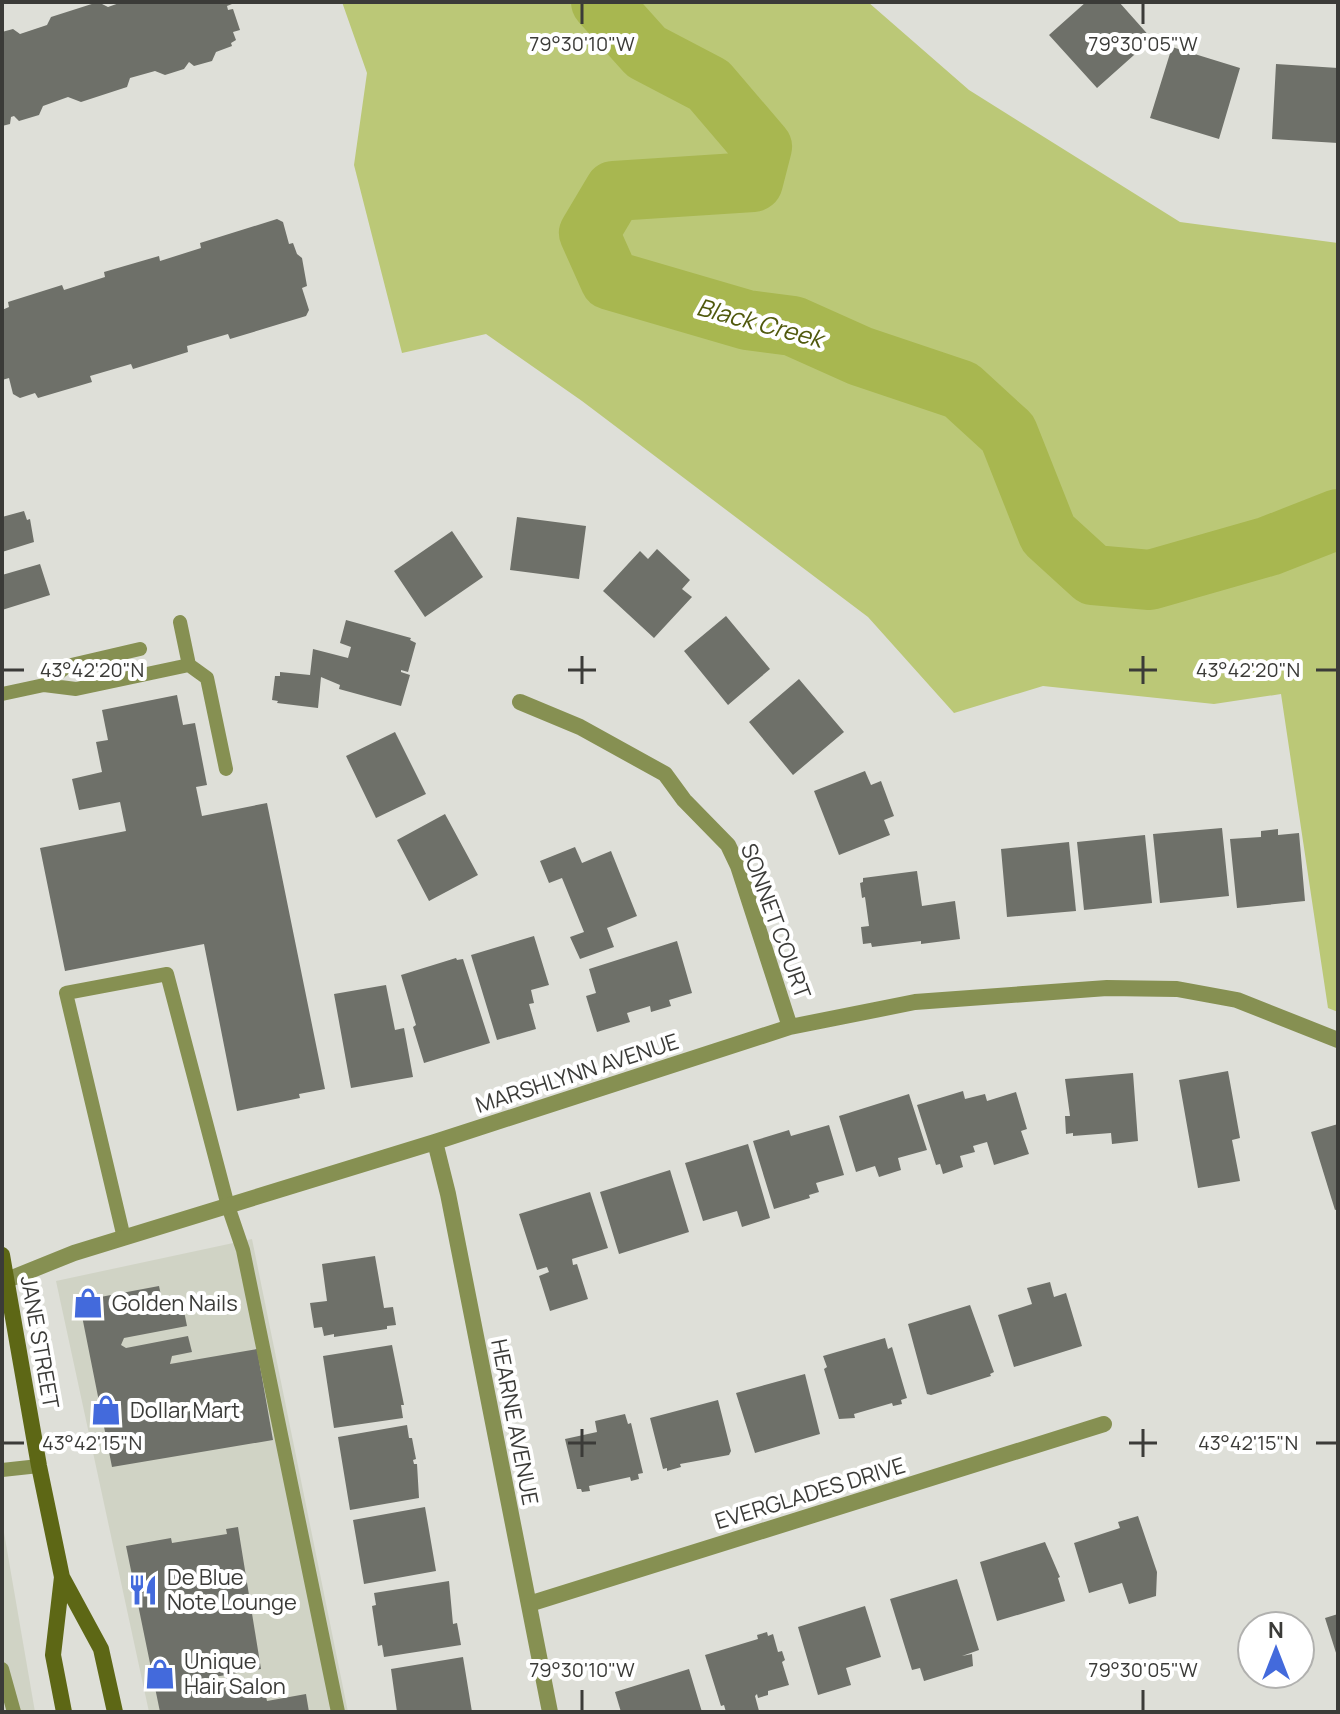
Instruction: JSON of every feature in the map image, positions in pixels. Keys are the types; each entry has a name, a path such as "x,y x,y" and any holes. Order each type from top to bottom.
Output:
{"main road":[{"name":"JANE STREET","path":"2,1255 4,1281 62,1577 101,1649 115,1712"},
{"name":"JANE STREET","path":"62,1577 53,1655 64,1712"}],"street":[{"name":"SONNET COURT","path":"520,702 580,727 665,774 684,800 728,845 738,866 790,1027"},
{"name":"MARSHLYNN AVENUE","path":"4,1281 74,1253 435,1142 790,1027 915,1002 1107,988 1177,989 1237,1000 1338,1040"},
{"name":"HEARNE AVENUE","path":"435,1142 448,1194 550,1712"},
{"name":"EVERGLADES DRIVE","path":"529,1604 1104,1424"}],"lane":[{"path":"180,622 189,665 207,678 226,769"},
{"path":"44,685 67,666 140,649"},
{"path":"2,694 44,685 76,689 189,665"},
{"path":"124,1238 66,993 167,974 228,1206 243,1250 338,1712"},
{"path":"2,1470 39,1466"},
{"path":"2,1669 14,1712"}],"shaded area":[{"path":"252,1239 348,1712 149,1712 56,1281"},
{"path":"2,1521 35,1712 2,1712"}],"green space":[{"path":"342,2 868,2 969,90 1180,222 1338,243 1338,1012 1328,1008 1281,694 1214,704 1043,686 954,713 868,617 582,401 486,334 402,353 354,165 367,73"}],"building":[{"path":"98,2 108,7 122,2 237,2 227,6 228,10 233,9 240,30 233,32 236,40 231,43 232,46 216,52 212,61 194,66 189,62 184,69 165,75 155,71 130,78 127,87 81,102 68,97 43,106 39,115 19,121 14,116 10,124 2,126 2,32 13,29 20,34 47,25 51,17"},
{"path":"1086,2 1119,2 1152,39 1097,88 1049,35"},
{"path":"1172,47 1240,68 1219,139 1150,118"},
{"path":"1276,64 1338,68 1338,143 1272,139"},
{"path":"277,219 283,222 289,244 293,243 302,258 307,286 302,288 309,310 306,316 230,339 228,334 187,346 188,352 133,369 131,364 90,376 92,382 38,398 35,393 20,398 13,394 9,378 2,380 2,310 9,307 8,302 62,285 64,290 105,277 104,272 159,256 160,261 201,248 200,243"},
{"path":"24,511 27,520 30,519 34,542 2,552 2,517"},
{"path":"517,517 586,526 579,579 510,570"},
{"path":"452,531 483,577 425,617 394,571"},
{"path":"657,549 690,580 682,589 692,597 654,638 603,591 640,551 648,559"},
{"path":"40,564 50,595 2,610 2,575"},
{"path":"726,616 770,669 728,705 684,651"},
{"path":"346,620 411,638 416,643 408,672 401,670 410,675 401,706 339,689 340,685 321,677 318,708 272,700 275,676 280,676 280,672 310,675 313,649 348,658 351,647 340,643"},
{"path":"799,679 844,732 793,775 749,722"},
{"path":"177,695 183,725 195,723 207,785 196,787 202,816 267,803 325,1089 299,1094 300,1098 237,1111 204,944 65,971 40,848 126,831 120,802 79,810 72,779 102,772 96,742 108,740 102,710"},
{"path":"395,732 426,794 376,818 346,756"},
{"path":"865,771 871,785 881,781 894,816 884,820 890,835 839,855 814,791"},
{"path":"445,814 478,875 429,901 397,840"},
{"path":"1222,828 1229,896 1160,903 1153,834"},
{"path":"1278,829 1278,835 1299,833 1305,901 1237,908 1230,839 1261,837 1261,831"},
{"path":"1145,835 1152,903 1084,910 1077,842"},
{"path":"1069,842 1076,911 1007,917 1001,849"},
{"path":"575,847 582,863 611,851 637,916 607,928 614,947 580,959 570,937 584,932 562,878 549,883 540,861"},
{"path":"917,871 922,906 955,901 960,939 872,947 871,943 863,944 861,927 869,926 860,883 863,878"},
{"path":"534,936 549,985 531,990 534,1003 529,1004 536,1029 497,1040 471,955"},
{"path":"677,941 692,993 669,1000 671,1006 651,1012 650,1006 627,1013 630,1022 597,1032 586,996 596,993 589,969"},
{"path":"456,958 463,959 490,1043 424,1063 401,975"},
{"path":"386,985 395,1030 404,1028 413,1077 351,1088 334,994"},
{"path":"1228,1071 1240,1138 1232,1140 1240,1181 1198,1188 1179,1080"},
{"path":"1133,1073 1138,1141 1112,1144 1111,1133 1066,1134 1065,1116 1070,1116 1065,1079"},
{"path":"963,1091 965,1099 985,1094 987,1101 1016,1092 1027,1129 1021,1131 1029,1154 994,1165 987,1142 973,1146 975,1152 960,1156 963,1167 943,1174 940,1164 936,1165 917,1105"},
{"path":"909,1094 927,1150 898,1158 901,1170 879,1177 875,1166 856,1172 839,1116"},
{"path":"1338,1124 1338,1209 1335,1210 1311,1132"},
{"path":"829,1125 844,1175 816,1183 819,1192 809,1195 810,1198 774,1209 753,1141 789,1130 791,1136"},
{"path":"748,1144 770,1218 742,1227 737,1211 703,1221 685,1163"},
{"path":"670,1170 689,1232 619,1254 600,1192"},
{"path":"590,1192 608,1248 572,1259 573,1265 577,1264 588,1299 550,1311 539,1276 549,1272 547,1267 537,1270 519,1214"},
{"path":"375,1256 384,1308 393,1307 396,1325 387,1326 387,1329 324,1336 322,1327 314,1328 310,1303 327,1301 322,1264"},
{"path":"1050,1282 1054,1297 1066,1293 1082,1346 1014,1367 998,1315 1032,1304 1027,1288"},
{"path":"159,1286 164,1310 183,1306 187,1326 124,1338 121,1345 126,1348 188,1336 192,1352 172,1356 170,1364 257,1349 273,1440 112,1467 79,1301"},
{"path":"970,1305 994,1372 991,1376 927,1394 908,1324"},
{"path":"885,1338 888,1349 892,1347 907,1398 901,1400 902,1404 893,1406 892,1403 854,1414 855,1418 839,1419 823,1356"},
{"path":"392,1345 404,1405 401,1405 403,1418 334,1428 323,1356"},
{"path":"805,1374 820,1434 755,1453 736,1393"},
{"path":"718,1400 731,1451 729,1455 680,1464 681,1467 667,1471 667,1468 663,1469 650,1418"},
{"path":"625,1414 628,1424 631,1423 643,1473 638,1474 639,1479 631,1481 630,1477 589,1486 590,1491 582,1492 577,1489 565,1439 597,1432 595,1421"},
{"path":"407,1425 416,1459 413,1460 414,1464 417,1464 419,1498 350,1510 338,1437"},
{"path":"425,1507 436,1571 364,1584 353,1520"},
{"path":"1138,1516 1157,1572 1156,1596 1129,1604 1122,1583 1089,1593 1074,1543 1120,1528 1118,1522"},
{"path":"238,1527 261,1669 197,1680 199,1689 262,1678 267,1701 306,1694 309,1712 160,1712 126,1546 171,1538 172,1543 227,1534 226,1529"},
{"path":"1045,1542 1060,1577 1065,1601 997,1621 980,1562"},
{"path":"957,1579 979,1650 962,1656 972,1654 973,1666 924,1681 920,1668 912,1670 890,1599"},
{"path":"449,1581 453,1624 457,1623 461,1645 384,1657 382,1645 378,1646 372,1606 376,1605 374,1593"},
{"path":"865,1606 881,1657 846,1668 851,1685 818,1695 798,1627"},
{"path":"1338,1614 1338,1656 1337,1656 1325,1618"},
{"path":"767,1632 768,1636 773,1634 778,1652 782,1651 789,1685 768,1691 768,1695 758,1698 757,1694 759,1711 726,1712 724,1705 721,1706 705,1655 758,1639 757,1635"},
{"path":"463,1657 472,1712 397,1712 391,1669"},
{"path":"689,1669 702,1712 621,1712 615,1692"}],"waterway":[{"name":"Black Creek","path":"601,2 646,52 709,85 762,147 753,182 614,191 589,233 610,280 747,320 793,326 860,356 961,390 1008,433 1048,534 1093,575 1150,580 1269,546 1338,519"}],"place":[{"name":"Golden Nails","path":"88,1303"},
{"name":"Dollar Mart","path":"106,1410"},
{"name":"De Blue Note Lounge","path":"143,1590"},
{"name":"Unique Hair Salon","path":"160,1674"}]}
